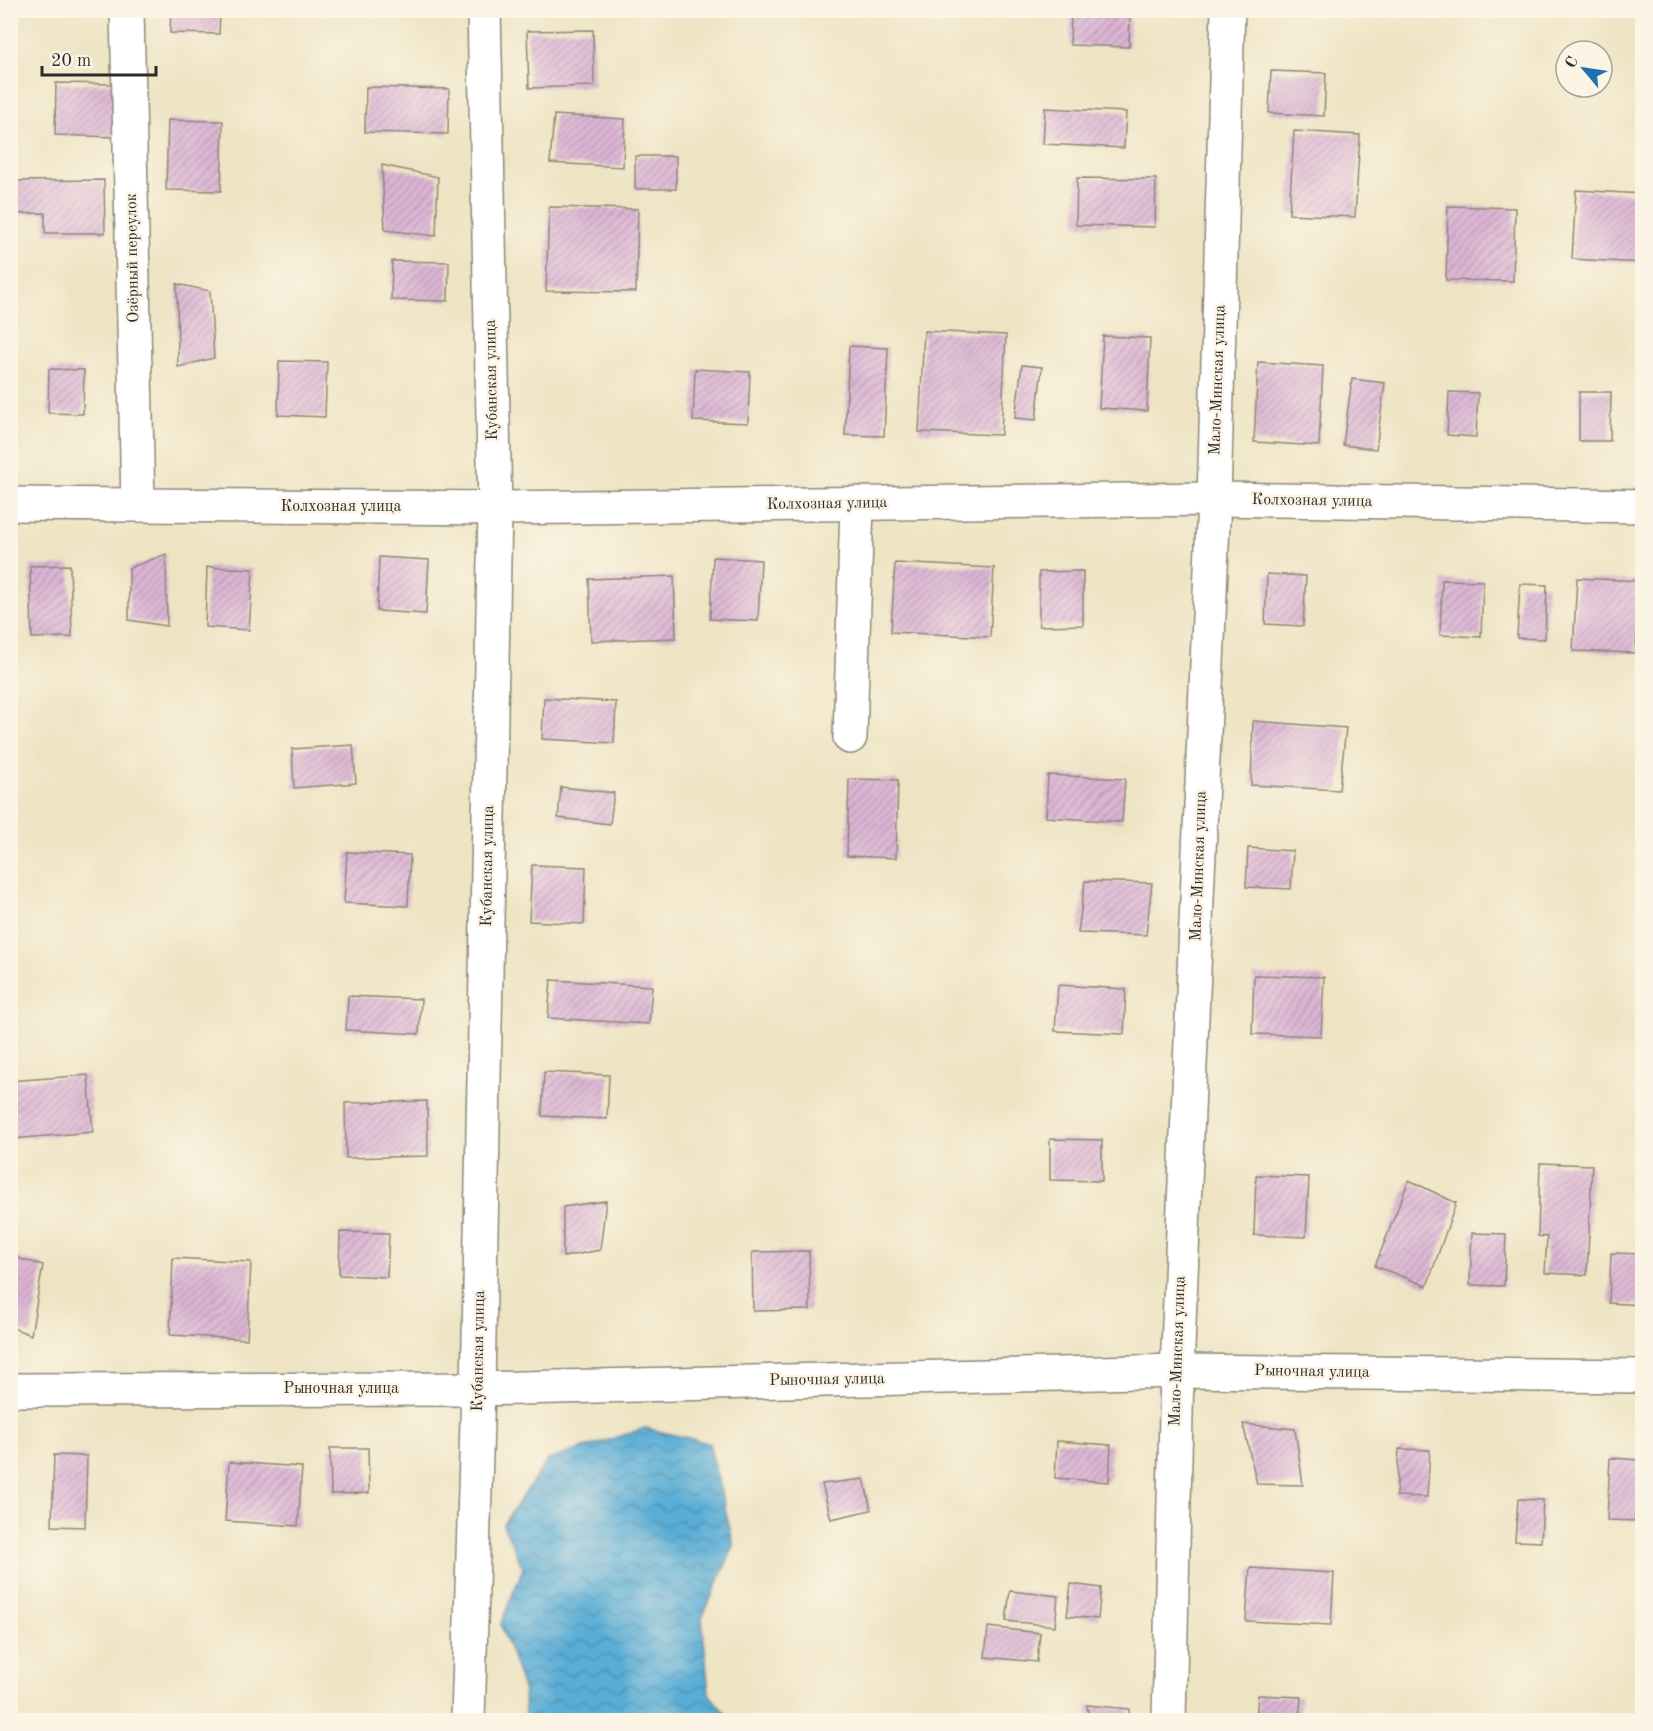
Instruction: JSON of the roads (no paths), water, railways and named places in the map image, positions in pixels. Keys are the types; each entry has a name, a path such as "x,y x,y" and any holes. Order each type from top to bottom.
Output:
{"street":[{"name":"Озёрный переулок","path":"127,10 138,505"},
{"name":"Кубанская улица","path":"468,1720 478,1389 495,508 484,10"},
{"name":"Мало-Минская улица","path":"1169,1720 1177,1371 1214,499 1228,10"},
{"name":"Колхозная улица","path":"10,504 495,508 1214,499 1642,506"},
{"path":"849,737 857,503"},
{"name":"Рыночная улица","path":"10,1390 478,1389 1177,1371 1642,1376"}],"water":[{"path":"645,1428 709,1443 734,1546 702,1618 709,1694 731,1720 525,1720 524,1692 501,1624 523,1568 503,1524 548,1460"}]}
